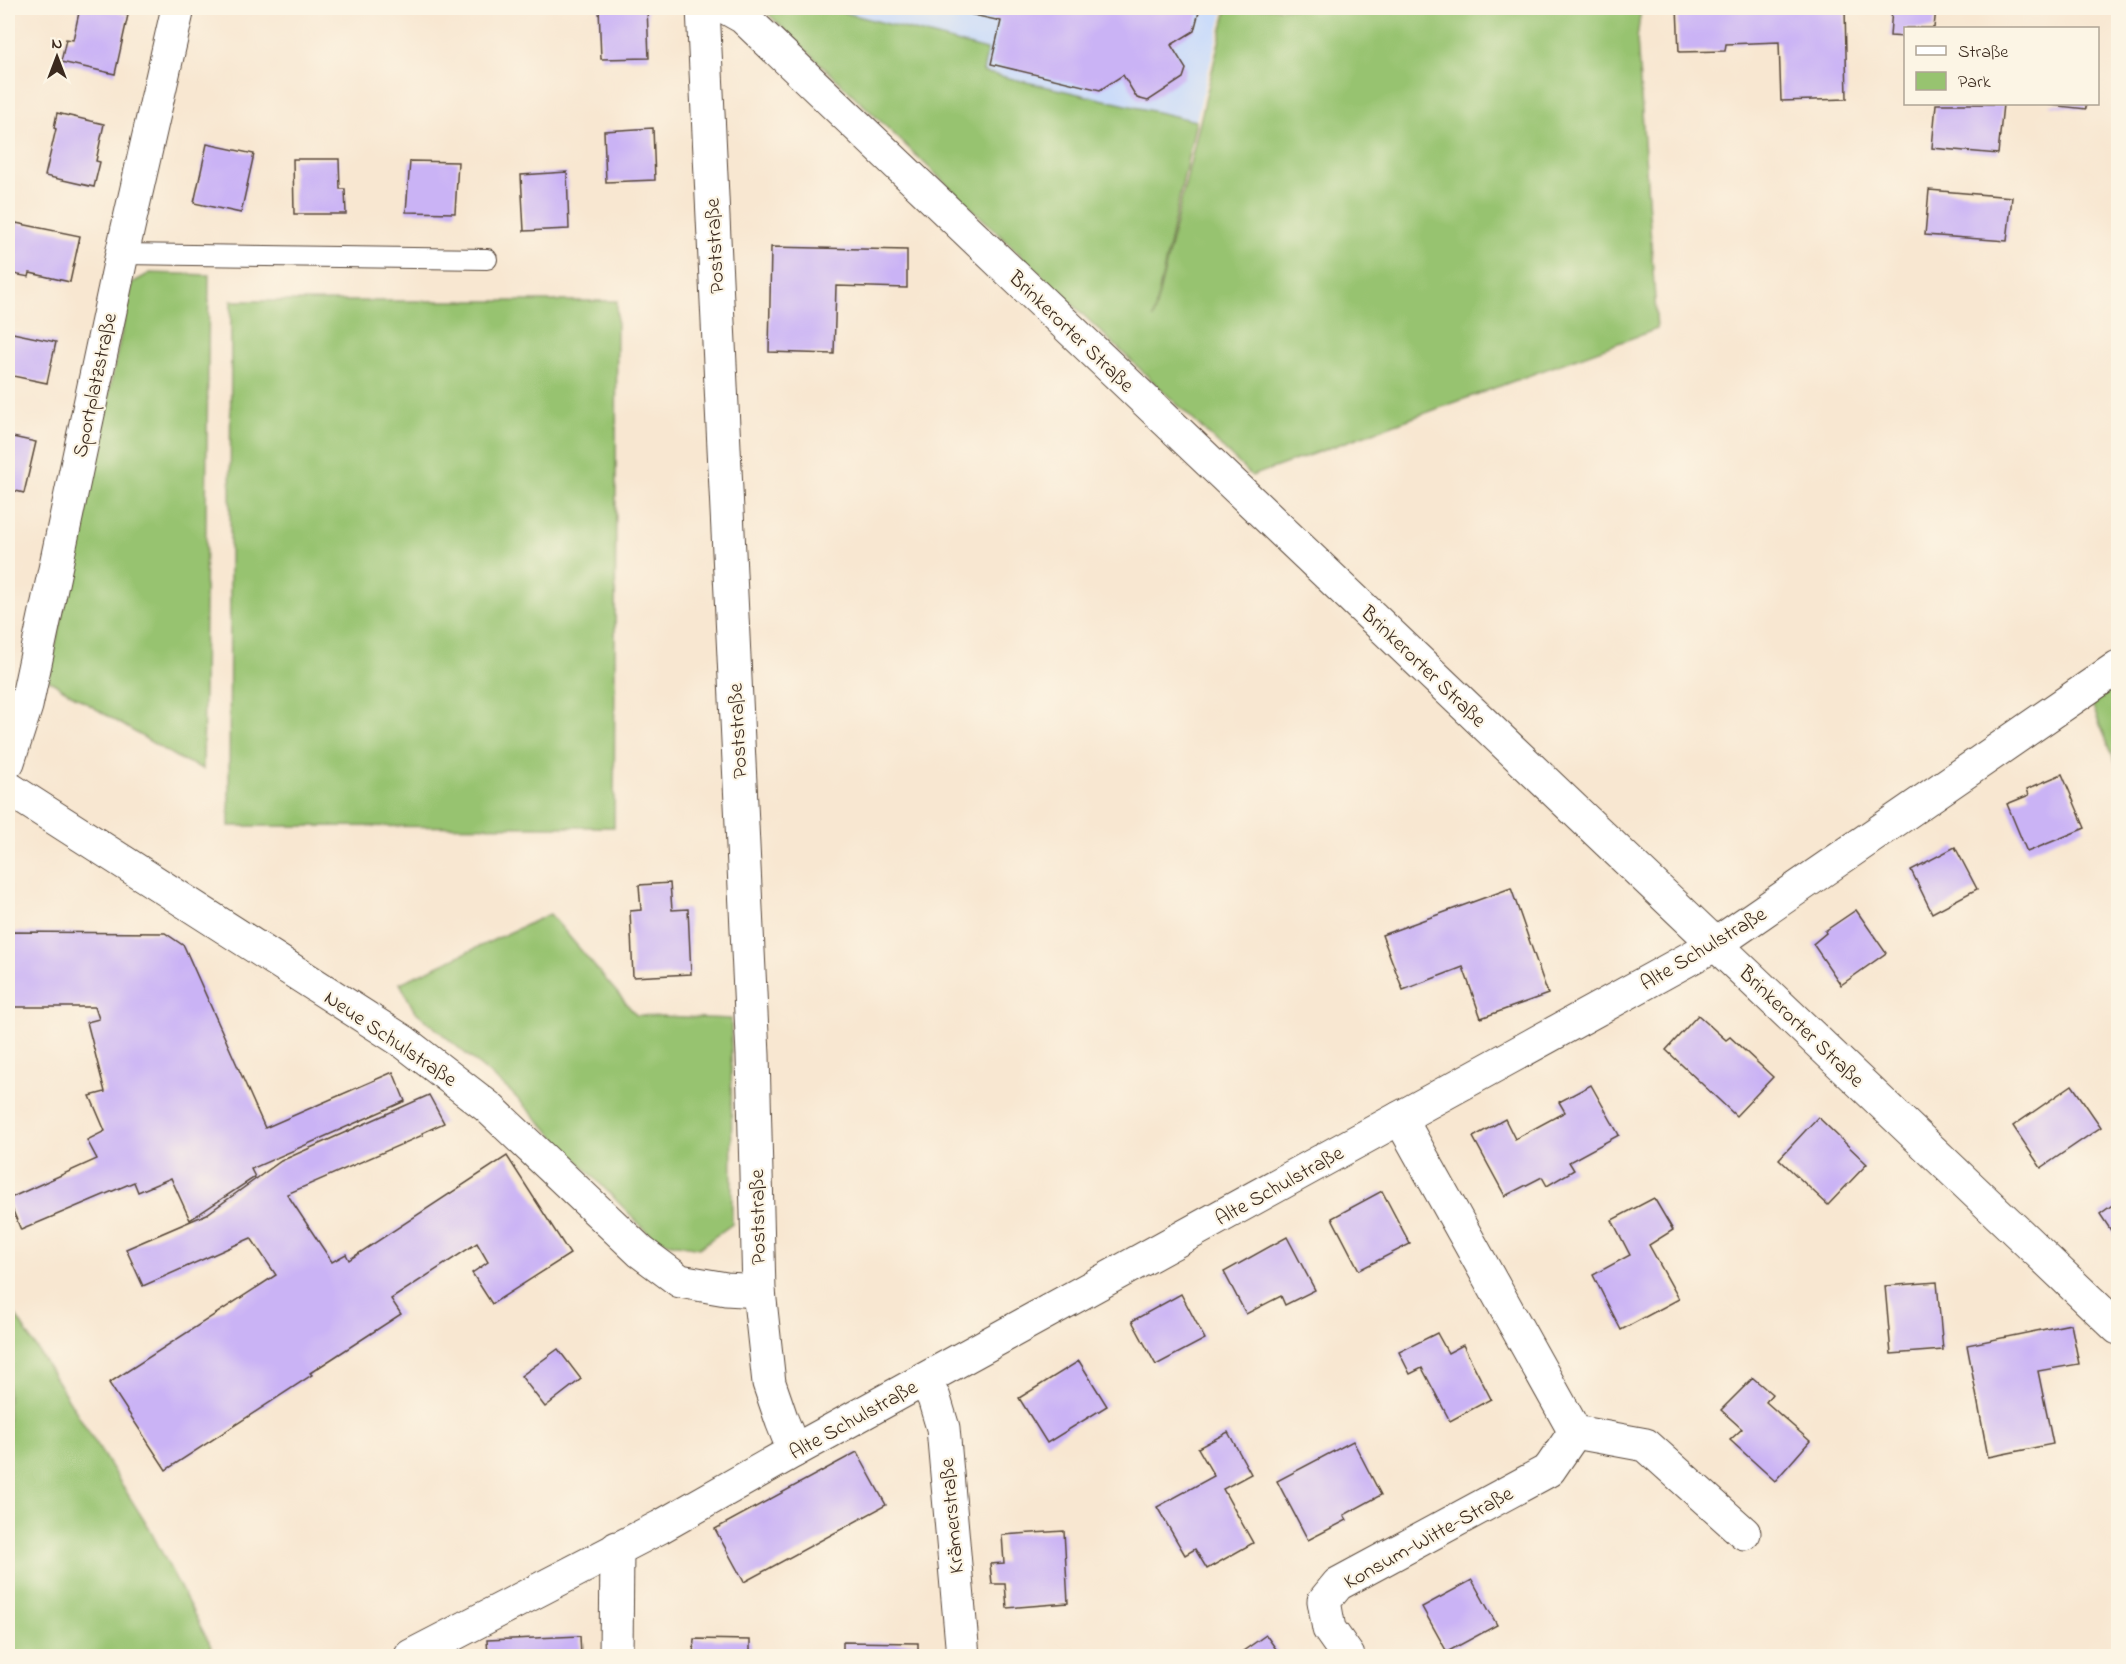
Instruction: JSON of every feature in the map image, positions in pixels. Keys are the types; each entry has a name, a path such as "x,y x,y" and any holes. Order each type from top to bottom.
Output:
{"street":[{"name":"Sportplatzstraße","path":"8,762 26,706 122,254 178,8"},
{"name":"Poststraße","path":"703,8 753,1055 759,1291 769,1383 794,1450"},
{"name":"Brinkerorter Straße","path":"727,8 743,17 2118,1328"},
{"name":"Alte Schulstraße","path":"411,1656 660,1527 794,1450 1716,944 2118,667"},
{"name":"Neue Schulstraße","path":"8,788 404,1042 488,1107 641,1252 680,1281 726,1289 759,1291"},
{"path":"1400,1118 1575,1432 1646,1445 1743,1533"},
{"name":"Krämerstraße","path":"924,1380 934,1398 943,1428 963,1656"},
{"name":"Konsum-Witte-Straße","path":"1348,1656 1329,1629 1324,1601 1338,1584 1549,1470 1575,1432"},
{"path":"616,1656 617,1548"}],"lane":[{"path":"122,254 487,259"}],"shaded area":[{"path":"827,8 1224,8 1196,121 983,72 986,50"}],"green space":[{"path":"762,8 827,8 987,50 983,72 1196,121 1153,319 1227,8 1641,8 1637,39 1657,329 1252,476"},
{"path":"150,273 209,275 203,769 176,757 48,680 132,283"},
{"path":"231,301 617,301 614,827 229,826"},
{"path":"2118,678 2118,768 2089,698"},
{"path":"550,914 636,1015 731,1019 732,1224 699,1248 655,1240 511,1092 414,1010 400,983"},
{"path":"8,1303 149,1528 216,1656 8,1656"}],"building":[{"path":"80,8 96,8 128,15 115,74 61,62 66,39 73,40"},
{"path":"599,8 647,8 649,58 601,59"},
{"path":"965,8 1200,8 1194,31 1171,45 1186,69 1183,78 1148,101 1137,98 1123,75 1100,90 991,64 1001,21 964,13"},
{"path":"1677,8 1845,8 1847,99 1781,101 1779,42 1726,44 1725,51 1679,52"},
{"path":"1892,8 1936,8 1934,27 1904,27 1904,37 1890,36"},
{"path":"1936,105 2003,105 1998,154 1932,148"},
{"path":"2050,105 2086,105 2086,109"},
{"path":"57,113 104,124 96,161 100,162 94,187 45,176 56,129 54,128"},
{"path":"653,128 655,180 606,182 604,131"},
{"path":"207,144 254,154 241,213 194,203"},
{"path":"293,159 339,159 340,189 345,189 346,214 294,214"},
{"path":"410,161 458,162 455,213 406,212"},
{"path":"567,172 569,229 524,231 521,175"},
{"path":"1929,190 2012,197 2007,241 1925,235"},
{"path":"16,223 80,236 70,282 30,273 29,277 8,273"},
{"path":"771,247 907,250 907,288 836,286 834,354 769,352"},
{"path":"8,332 56,342 47,383 8,375"},
{"path":"8,436 36,442 24,493 8,489"},
{"path":"2062,774 2085,828 2027,852 2007,804 2029,795 2027,789"},
{"path":"1955,847 1977,889 1932,913 1911,870"},
{"path":"670,883 672,910 688,909 691,974 633,977 630,911 641,910 639,885"},
{"path":"1511,888 1548,994 1481,1018 1463,967 1403,990 1382,935"},
{"path":"1856,910 1886,953 1841,985 1813,944 1826,933 1825,931"},
{"path":"8,932 165,933 184,946 265,1128 393,1072 405,1101 251,1169 255,1177 190,1220 171,1178 138,1192 134,1182 21,1230 8,1199 97,1159 87,1140 105,1131 90,1096 105,1092 87,1022 99,1019 95,1007 8,1007"},
{"path":"1698,1015 1726,1040 1730,1037 1773,1077 1736,1116 1666,1050"},
{"path":"1591,1085 1619,1135 1569,1162 1574,1170 1547,1186 1542,1177 1505,1196 1473,1137 1505,1119 1515,1139 1565,1112 1559,1102"},
{"path":"2072,1085 2101,1127 2041,1168 2013,1126"},
{"path":"429,1095 444,1123 422,1133 423,1135 287,1194 332,1262 346,1254 349,1260 507,1156 570,1254 492,1304 472,1273 488,1262 477,1243 391,1299 401,1314 166,1470 109,1383 276,1275 251,1238 143,1286 126,1249 207,1214 281,1161"},
{"path":"1818,1117 1867,1164 1828,1205 1779,1159"},
{"path":"1382,1191 1410,1244 1359,1270 1332,1218"},
{"path":"1654,1198 1673,1230 1649,1245 1679,1299 1621,1330 1593,1275 1630,1255 1612,1220"},
{"path":"2118,1201 2118,1241 2100,1214"},
{"path":"1287,1237 1315,1290 1285,1305 1281,1296 1246,1314 1224,1272"},
{"path":"1937,1282 1943,1350 1891,1354 1885,1286"},
{"path":"1181,1294 1205,1339 1156,1365 1132,1321"},
{"path":"2071,1324 2079,1364 2038,1371 2053,1444 1988,1457 1967,1345"},
{"path":"1437,1333 1448,1353 1463,1345 1491,1399 1450,1421 1422,1368 1410,1374 1399,1352"},
{"path":"558,1349 581,1379 545,1407 521,1376"},
{"path":"1079,1361 1107,1406 1047,1443 1019,1398"},
{"path":"1753,1378 1772,1394 1766,1402 1810,1441 1775,1481 1730,1440 1742,1429 1721,1410"},
{"path":"1228,1432 1251,1474 1223,1489 1253,1543 1207,1569 1195,1549 1185,1555 1157,1507 1214,1476 1198,1448"},
{"path":"1353,1441 1381,1495 1344,1515 1347,1520 1308,1540 1277,1481"},
{"path":"857,1452 886,1505 744,1582 715,1529"},
{"path":"1064,1531 1068,1603 1007,1608 1005,1584 992,1584 990,1564 1004,1563 1002,1535"},
{"path":"1472,1580 1497,1625 1447,1652 1422,1607"},
{"path":"1266,1635 1281,1656 1236,1656"},
{"path":"580,1636 581,1656 488,1656 487,1640"},
{"path":"694,1639 750,1640 750,1656 693,1656"},
{"path":"843,1642 918,1643 918,1656 843,1656"}]}
